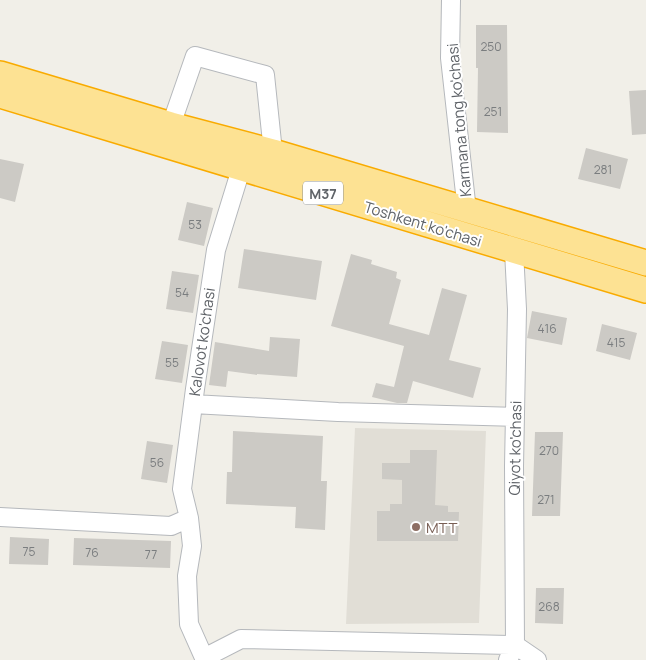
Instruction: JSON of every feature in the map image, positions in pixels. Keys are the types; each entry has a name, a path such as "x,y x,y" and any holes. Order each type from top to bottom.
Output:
{"highway":[{"name":"Toshkent ko'chasi","path":"0,74 272,152 646,263"},
{"name":"Toshkent ko'chasi","path":"0,95 646,290"}],"street":[{"name":"Karmana tong ko'chasi","path":"451,0 450,58 467,211"},
{"path":"171,124 195,56 265,76 272,152"},
{"name":"Kalovot ko'chasi","path":"205,659 188,624 187,576 192,546 189,518 182,489 216,250 241,169"},
{"name":"Qiyot ko'chasi","path":"512,652 517,309 514,251"},
{"path":"193,404 338,412 515,417"},
{"path":"0,517 171,526 189,518"},
{"path":"205,659 241,640 512,652 537,660"}],"shaded area":[{"name":"MTT","path":"355,428 486,431 479,623 346,624"}],"building":[{"path":"476,25 507,25 508,133 477,132 478,68 476,68"},
{"path":"646,90 646,134 632,135 629,91"},
{"path":"586,148 628,159 620,189 578,179"},
{"path":"0,159 24,164 15,202 0,198"},
{"path":"187,202 213,208 204,246 178,240"},
{"path":"244,249 322,261 316,300 238,288"},
{"path":"351,254 372,260 371,264 397,272 396,278 401,280 389,324 429,335 442,288 467,295 449,360 481,368 473,398 413,381 407,403 397,403 372,397 376,383 394,387 404,346 331,326"},
{"path":"172,271 199,275 193,313 166,309"},
{"path":"532,311 567,318 562,345 527,338"},
{"path":"602,324 637,333 630,360 596,351"},
{"path":"270,337 300,339 297,377 228,371 226,387 209,385 215,342 269,351"},
{"path":"162,341 188,345 182,383 155,379"},
{"path":"233,431 323,436 321,481 327,481 325,530 295,528 296,507 226,504 227,472 232,472"},
{"path":"535,432 563,432 560,516 532,516"},
{"path":"147,441 173,445 167,483 141,479"},
{"path":"410,450 437,450 435,505 448,506 448,512 459,512 458,541 377,541 377,511 390,511 390,504 402,504 402,480 382,479 382,463 410,463"},
{"path":"10,537 49,539 48,565 9,564"},
{"path":"74,538 171,541 170,568 73,565"},
{"path":"536,588 564,588 563,624 535,623"}],"place":[{"name":"MTT","path":"416,527"}]}
